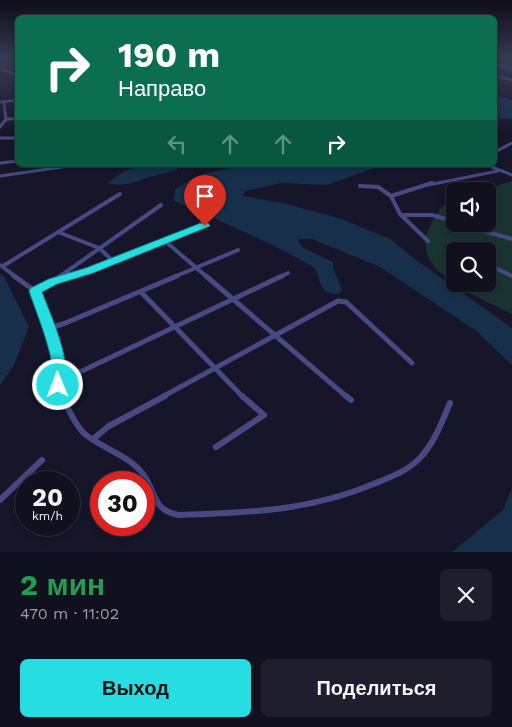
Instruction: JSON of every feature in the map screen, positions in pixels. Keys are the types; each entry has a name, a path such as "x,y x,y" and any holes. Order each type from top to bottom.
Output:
{"street":[{"path":"6,119 2,102 15,100"},
{"path":"6,119 15,119"},
{"path":"0,127 6,119"},
{"path":"0,138 15,138"},
{"path":"497,151 512,143"},
{"path":"0,163 15,161"},
{"path":"0,176 62,167"},
{"path":"491,167 512,175"},
{"path":"391,196 440,181 498,170"},
{"path":"360,186 378,187 391,196 416,232 428,241"},
{"path":"120,194 1,265 35,291 49,328 59,367 58,385 78,424 92,439 124,457 144,474 159,506 168,513 178,515 286,511 327,503 396,474 419,459 438,432 450,403"},
{"path":"35,291 53,281 161,205"},
{"path":"403,215 432,215 446,219"},
{"path":"53,281 90,270 205,226"},
{"path":"58,232 99,248 113,261"},
{"path":"488,232 512,239"},
{"path":"165,241 351,400"},
{"path":"49,328 141,292 238,250"},
{"path":"496,268 512,276"},
{"path":"59,367 70,372 82,371 288,273"},
{"path":"141,292 234,389 264,414 216,447"},
{"path":"92,439 109,426 338,301 343,301 412,363"},
{"path":"0,500 42,460"}],"green space":[{"path":"512,181 512,314 469,292 496,292 496,242 446,242 446,277 437,270 428,257 425,242 430,226 446,204 446,232 496,232 496,186"}],"water":[{"path":"497,96 512,100 512,119 497,118"},
{"path":"137,167 177,167 177,170 136,182 119,185 107,183 123,172"},
{"path":"237,167 377,167 327,185 281,183 245,191 243,196 283,203 342,219 390,239 446,281 446,292 461,292 512,328 512,365 475,330 380,267 312,239 297,239 302,247 333,262 333,268 342,289 339,294 325,291 317,273 310,265 226,223 174,201 175,189 201,174"},
{"path":"0,275 4,276 29,327 13,367 0,385"},
{"path":"512,488 512,552 452,552 503,510"}],"route":[{"path":"58,385 59,367 57,354 35,291 53,281 90,270 205,226"}]}
